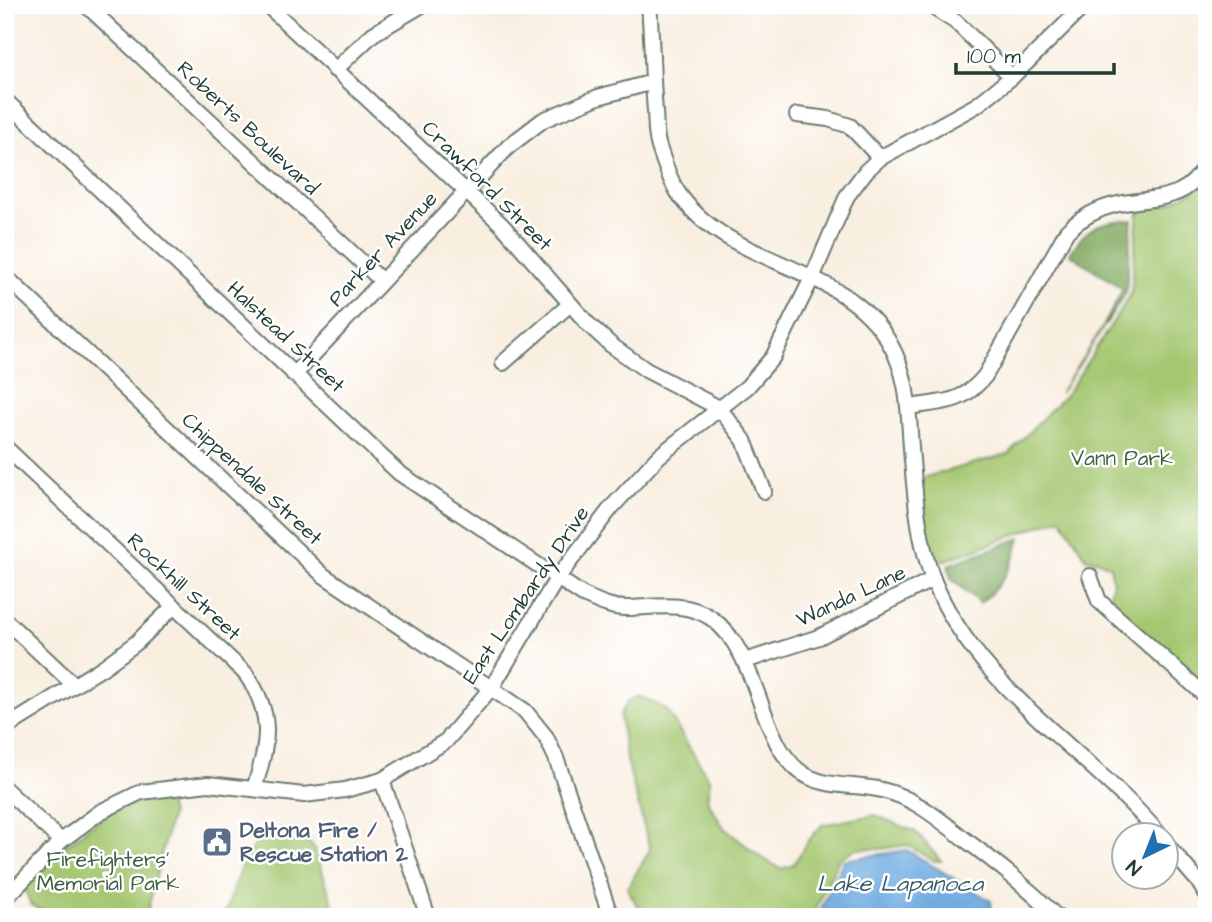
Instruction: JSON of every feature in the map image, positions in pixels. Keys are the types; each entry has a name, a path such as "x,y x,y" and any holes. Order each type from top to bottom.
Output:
{"street":[{"name":"Roberts Boulevard","path":"86,5 382,281"},
{"name":"Crawford Street","path":"267,5 524,249 569,305 611,345 646,369 719,408"},
{"path":"335,70 373,34 422,5"},
{"path":"649,5 658,144 678,192 695,213 712,227 734,241 847,296 879,326 891,344 906,382 912,461 924,549 933,579 953,620 972,650 1003,684 1076,751 1144,820"},
{"path":"929,5 956,22 1012,77"},
{"name":"East Lombardy Drive","path":"5,899 61,841 100,812 141,792 208,784 304,796 345,790 382,780 446,741 492,687 558,578 611,508 659,456 747,387 773,357 812,278 847,196 866,171 880,158 977,105 1012,77 1085,5"},
{"name":"Parker Avenue","path":"295,375 509,146 543,120 598,97 653,82"},
{"name":"Halstead Street","path":"5,100 399,473 583,595 626,609 681,606 709,616 730,634 745,661 778,745 800,771 809,777 883,790 923,808 1024,884 1056,917"},
{"path":"797,115 828,119 850,126 880,158"},
{"path":"909,407 957,399 972,392 985,376 1067,231 1079,220 1112,205 1170,197 1193,185 1207,162"},
{"name":"Chippendale Street","path":"5,276 323,575 525,711 546,737 556,758 611,917"},
{"path":"503,363 569,305"},
{"path":"719,408 744,440 764,491"},
{"name":"Rockhill Street","path":"5,447 245,673 258,691 267,724 254,789"},
{"path":"1090,576 1099,601 1207,697"},
{"name":"Wanda Lane","path":"745,661 819,637 933,579"},
{"path":"5,728 102,668 136,643 174,606"},
{"path":"5,620 73,684"},
{"path":"382,780 428,917"},
{"path":"5,789 61,841"},
{"path":"1180,860 1207,896"}],"green space":[{"name":"Vann Park","path":"1207,173 1207,688 1108,599 1113,583 1110,566 1087,559 1061,518 938,563 926,533 922,478 1008,454 1068,392 1131,294 1138,212 1170,203 1192,191"},
{"path":"1132,220 1126,293 1060,393 1103,327 1123,289 1070,254 1082,237 1095,227"},
{"path":"1020,538 1006,573 995,589 980,603 951,579 948,565"},
{"path":"639,696 666,709 710,781 707,800 724,828 759,856 781,869 793,865 822,825 875,815 916,832 941,861 934,861 907,845 855,849 839,859 812,917 644,917 627,888 650,850 625,753 620,715 628,701"},
{"name":"Firefighters' Memorial Park","path":"164,795 171,815 146,917 54,917 31,905 24,887 86,829 123,807"},
{"path":"279,831 299,833 315,849 337,917 224,917 242,864 258,840"}],"water":[{"name":"Lake Lapanoca","path":"907,850 991,901 992,917 817,917 844,860"}],"place":[{"name":"Deltona Fire / Rescue Station 2","path":"217,842"}]}
